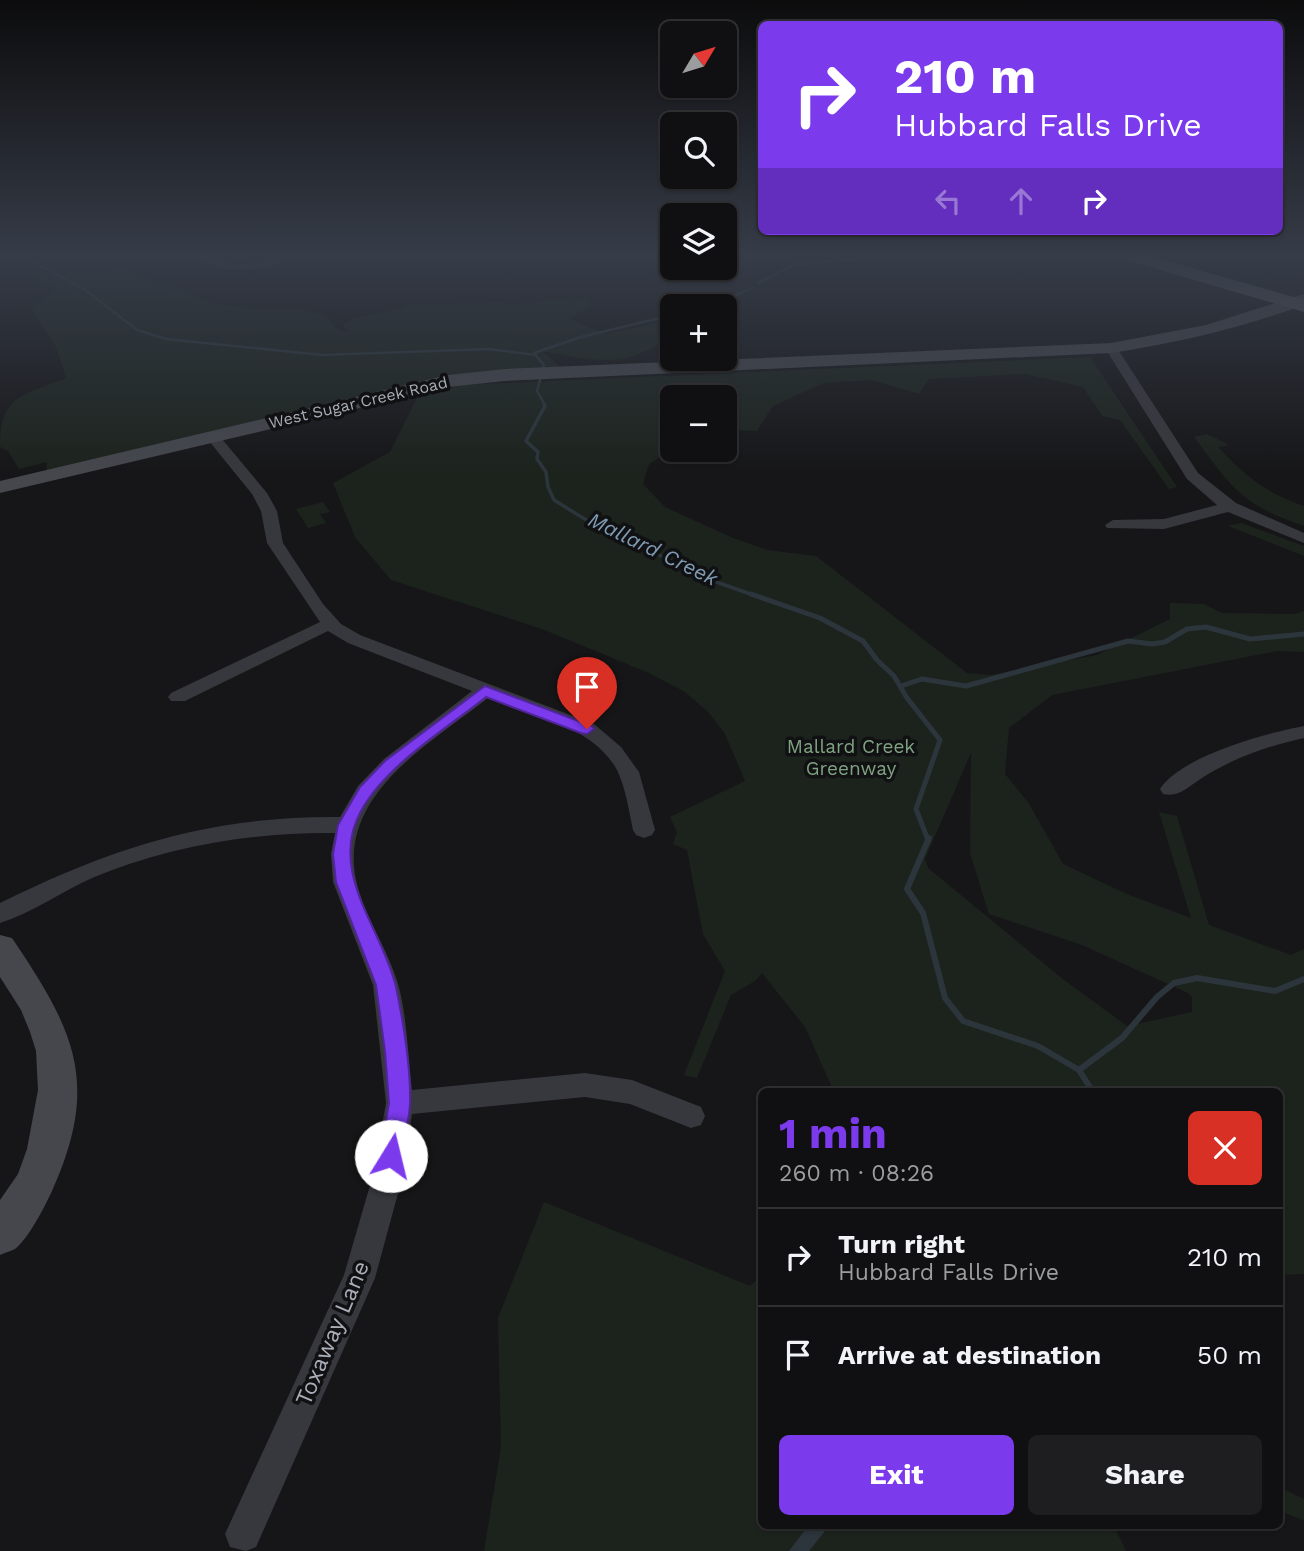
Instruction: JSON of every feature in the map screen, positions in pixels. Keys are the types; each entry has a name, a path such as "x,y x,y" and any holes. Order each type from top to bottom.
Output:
{"main road":[{"name":"West Sugar Creek Road","path":"0,486 416,386 505,375 1111,348 1216,328"},
{"path":"0,948 49,1031 57,1062 57,1098 50,1135 33,1186 0,1234"}],"street":[{"path":"1111,348 1192,476 1223,504 1261,523 1304,538"},
{"path":"212,436 259,493 269,511 272,534 284,559 331,623 354,639 587,729 613,749 626,765 644,830"},
{"path":"1111,521 1164,524 1223,504"},
{"path":"178,697 331,623"},
{"name":"Toxaway Lane","path":"243,1534 359,1278 388,1175 400,1103 386,985 345,882 342,854 346,825 366,791 391,764 485,691"},
{"path":"1171,789 1212,761 1240,749 1304,732"},
{"path":"0,914 108,862 184,839 263,827 346,825"},
{"path":"400,1103 585,1085 632,1093 691,1116"}],"green space":[{"path":"44,328 337,328 349,333 346,328 592,328 606,334 631,328 660,328 660,343 639,354 624,358 594,360 542,351 568,373 448,381 46,476 47,462 19,469 8,451 0,447 4,416 17,399 66,378 56,347"},
{"name":"Mallard Creek Greenway","path":"1090,357 1177,487 1169,489 1120,420 1102,416 1083,387 1025,374 929,379 919,394 871,380 824,383 773,406 757,431 737,430 737,385 660,385 660,457 649,464 643,484 665,507 733,538 767,550 816,556 967,673 990,675 1097,655 1170,619 1170,603 1204,604 1222,613 1295,614 1304,611 1304,652 1277,651 1052,695 1009,728 1005,774 1028,802 1063,864 1129,895 1191,918 1159,812 1177,816 1209,925 1291,955 1304,949 1304,1274 1283,1275 1283,1088 832,1088 805,1027 762,973 755,981 731,995 697,1078 684,1075 725,971 703,934 687,850 673,844 677,832 670,817 745,781 724,732 708,712 685,692 649,673 542,629 391,580 355,537 333,483 390,452 417,398 461,385","holes":["971,753 970,853 989,914 1082,945 1188,993 1192,997 1192,1012 1127,1026 1064,980 928,868 925,859"]},
{"path":"1207,434 1229,445 1218,447 1257,482 1304,506 1304,526 1266,510 1240,493 1194,437"},
{"path":"323,502 330,512 320,514 326,523 308,528 296,509"},
{"path":"1241,523 1304,546 1304,556 1228,526"},
{"path":"544,1202 750,1286 758,1279 758,1529 1115,1529 1126,1551 484,1551 501,1447 498,1318"},
{"path":"1283,1489 1304,1499 1304,1521 1283,1512"}],"shaded area":[{"path":"806,1529 827,1529 809,1551 789,1551"}],"waterway":[{"name":"Mallard Creek","path":"135,328 166,339 322,355 489,349 536,355"},
{"path":"536,355 534,353 581,337 617,328"},
{"name":"Mallard Creek","path":"536,355 544,365 537,391 545,405"},
{"name":"Mallard Creek","path":"544,404 526,441 538,452 537,459 546,472 548,487 554,500 583,518 708,579 756,596"},
{"name":"Mallard Creek","path":"751,594 820,618 863,641 877,660 894,676 907,698 940,740 916,809 928,840"},
{"path":"901,686 922,679 966,686 1128,641 1152,644 1165,642 1187,629 1206,627 1250,639 1304,634"},
{"name":"Mallard Creek","path":"929,838 907,889 923,913 945,998 963,1021 1038,1046 1079,1070"},
{"path":"1079,1070 1122,1038 1157,997 1174,983 1197,978 1275,991 1304,979"},
{"name":"Mallard Creek","path":"1079,1070 1090,1088"}],"route":[{"path":"391,1156 400,1103 395,1051 386,985 345,882 342,854 346,825 352,811 391,764 485,691 587,729"}]}
